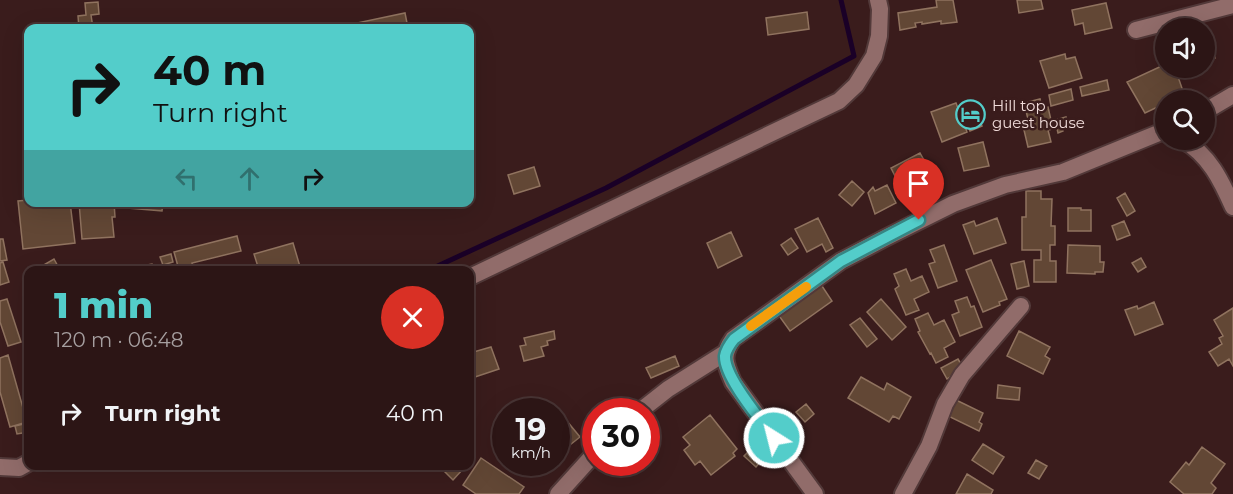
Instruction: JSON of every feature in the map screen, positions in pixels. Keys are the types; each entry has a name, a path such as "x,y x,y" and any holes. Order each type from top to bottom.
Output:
{"street":[{"path":"474,275 839,101 856,85 874,56 879,36 878,0"},
{"path":"1136,30 1233,5"},
{"path":"1215,106 1233,95"},
{"path":"657,398 725,353 734,339 841,261 893,233 952,204 1005,185 1063,172 1155,134"},
{"path":"1198,150 1211,165 1232,200"},
{"path":"903,494 929,446 945,404 962,375 1021,306"},
{"path":"725,353 725,362 733,382 815,494"},
{"path":"0,467 19,468 24,465"},
{"path":"558,494 582,467"}],"building":[{"path":"936,0 953,0 957,22 941,24 941,21 922,24 922,22 915,23 916,27 900,30 898,13 937,7"},
{"path":"1017,0 1041,0 1043,9 1019,13"},
{"path":"98,2 99,14 91,15 92,24 79,24 78,16 86,15 85,3"},
{"path":"1106,3 1112,28 1085,34 1083,23 1075,25 1072,10"},
{"path":"807,12 809,29 768,35 766,18"},
{"path":"405,13 407,24 352,24"},
{"path":"1065,54 1066,59 1075,57 1082,78 1049,88 1040,61"},
{"path":"1155,69 1155,78 1178,78 1183,90 1155,90 1155,108 1145,113 1127,82"},
{"path":"1107,80 1109,90 1082,96 1080,87"},
{"path":"1071,89 1073,100 1051,106 1049,95"},
{"path":"1040,99 1042,108 1048,107 1053,129 1048,130 1051,142 1028,147 1024,130 1027,129 1025,120 1028,119 1024,103"},
{"path":"956,103 967,132 942,142 931,112"},
{"path":"974,103 982,126 970,131 961,107"},
{"path":"1066,117 1068,124 1062,125 1063,131 1058,133 1055,120"},
{"path":"983,142 989,166 964,171 958,148"},
{"path":"920,153 933,176 903,192 891,168"},
{"path":"534,167 540,186 514,194 508,175"},
{"path":"852,181 864,192 852,206 839,195"},
{"path":"887,185 896,203 875,214 868,193 873,187 875,191"},
{"path":"1026,191 1041,191 1041,199 1052,199 1051,226 1055,226 1055,245 1050,245 1050,261 1056,261 1056,282 1034,282 1034,260 1041,260 1041,250 1022,250 1022,217 1026,217"},
{"path":"1125,193 1135,211 1127,216 1117,198"},
{"path":"24,200 24,207 71,207 75,243 23,249 18,201"},
{"path":"79,207 114,207 115,217 112,217 114,237 82,239"},
{"path":"116,207 162,207 162,211"},
{"path":"1068,208 1091,210 1091,231 1068,231"},
{"path":"818,218 833,248 826,252 822,244 807,252 795,229"},
{"path":"997,218 1006,243 974,254 963,225 974,221 976,226"},
{"path":"1124,221 1130,235 1117,240 1112,226"},
{"path":"731,232 742,256 718,268 707,243"},
{"path":"237,236 241,251 192,263 193,266 178,266 174,252"},
{"path":"791,238 798,248 788,255 781,245"},
{"path":"0,239 3,239 7,260 0,261"},
{"path":"293,243 300,266 258,266 254,254"},
{"path":"944,245 957,281 938,288 929,264 935,262 930,250"},
{"path":"1068,245 1100,246 1100,262 1104,262 1103,272 1067,273"},
{"path":"171,254 173,262 163,265 160,257"},
{"path":"1141,258 1146,267 1138,272 1132,263"},
{"path":"54,259 58,266 42,266"},
{"path":"991,260 1007,299 999,302 1000,305 983,312 966,270"},
{"path":"1024,261 1029,286 1017,289 1011,264"},
{"path":"3,262 9,282 0,285 0,263"},
{"path":"906,269 911,281 922,276 929,292 914,299 919,310 906,315 895,289 899,286 894,274"},
{"path":"820,283 832,301 790,331 777,313"},
{"path":"967,297 971,307 974,306 982,327 960,336 952,315 959,312 955,301"},
{"path":"7,299 21,342 8,346 0,322 0,301"},
{"path":"881,299 906,327 892,340 867,312"},
{"path":"1154,302 1163,324 1135,335 1125,310 1137,306 1138,309"},
{"path":"1233,308 1233,366 1229,359 1218,366 1209,352 1222,344 1219,338 1223,336 1214,320"},
{"path":"928,313 934,325 944,320 955,342 944,348 948,357 936,363 918,332 920,331 915,319"},
{"path":"860,318 877,339 867,347 850,325"},
{"path":"554,331 555,339 547,341 548,345 541,347 544,356 524,361 520,346 526,345 524,338"},
{"path":"1019,331 1050,347 1045,356 1050,359 1043,374 1007,356"},
{"path":"491,347 499,369 474,377 474,352"},
{"path":"8,355 24,411 24,423 10,427 0,392 0,358"},
{"path":"675,356 679,366 651,378 646,368"},
{"path":"958,359 964,369 947,379 941,368"},
{"path":"861,377 884,390 887,383 911,397 899,419 893,416 889,422 848,398"},
{"path":"998,385 1020,388 1019,400 997,398"},
{"path":"954,399 983,413 979,422 982,424 979,431 946,415"},
{"path":"806,404 814,414 805,422 796,412"},
{"path":"710,415 737,449 733,453 735,456 711,475 700,461 695,465 684,450 690,445 683,437"},
{"path":"24,424 24,433 17,434 15,426"},
{"path":"570,425 580,437 570,445"},
{"path":"983,444 1004,457 993,474 972,460"},
{"path":"1202,447 1225,464 1211,483 1216,488 1212,494 1184,494 1170,482 1186,462 1189,465"},
{"path":"751,449 763,459 756,467 744,456"},
{"path":"481,458 492,465 492,476 508,476 524,487 519,494 476,494 463,485"},
{"path":"1036,460 1047,466 1039,479 1028,473"},
{"path":"443,470 462,470 453,480"},
{"path":"967,474 993,490 991,494 956,494"}],"waterway":[{"path":"438,266 606,188 854,56 841,0"}],"slow traffic":[{"path":"751,326 806,287"}],"place":[{"name":"Hill top guest house","path":"971,114"}],"route":[{"path":"774,438 733,382 725,362 725,353 729,346 734,339 841,261 919,220"}]}
